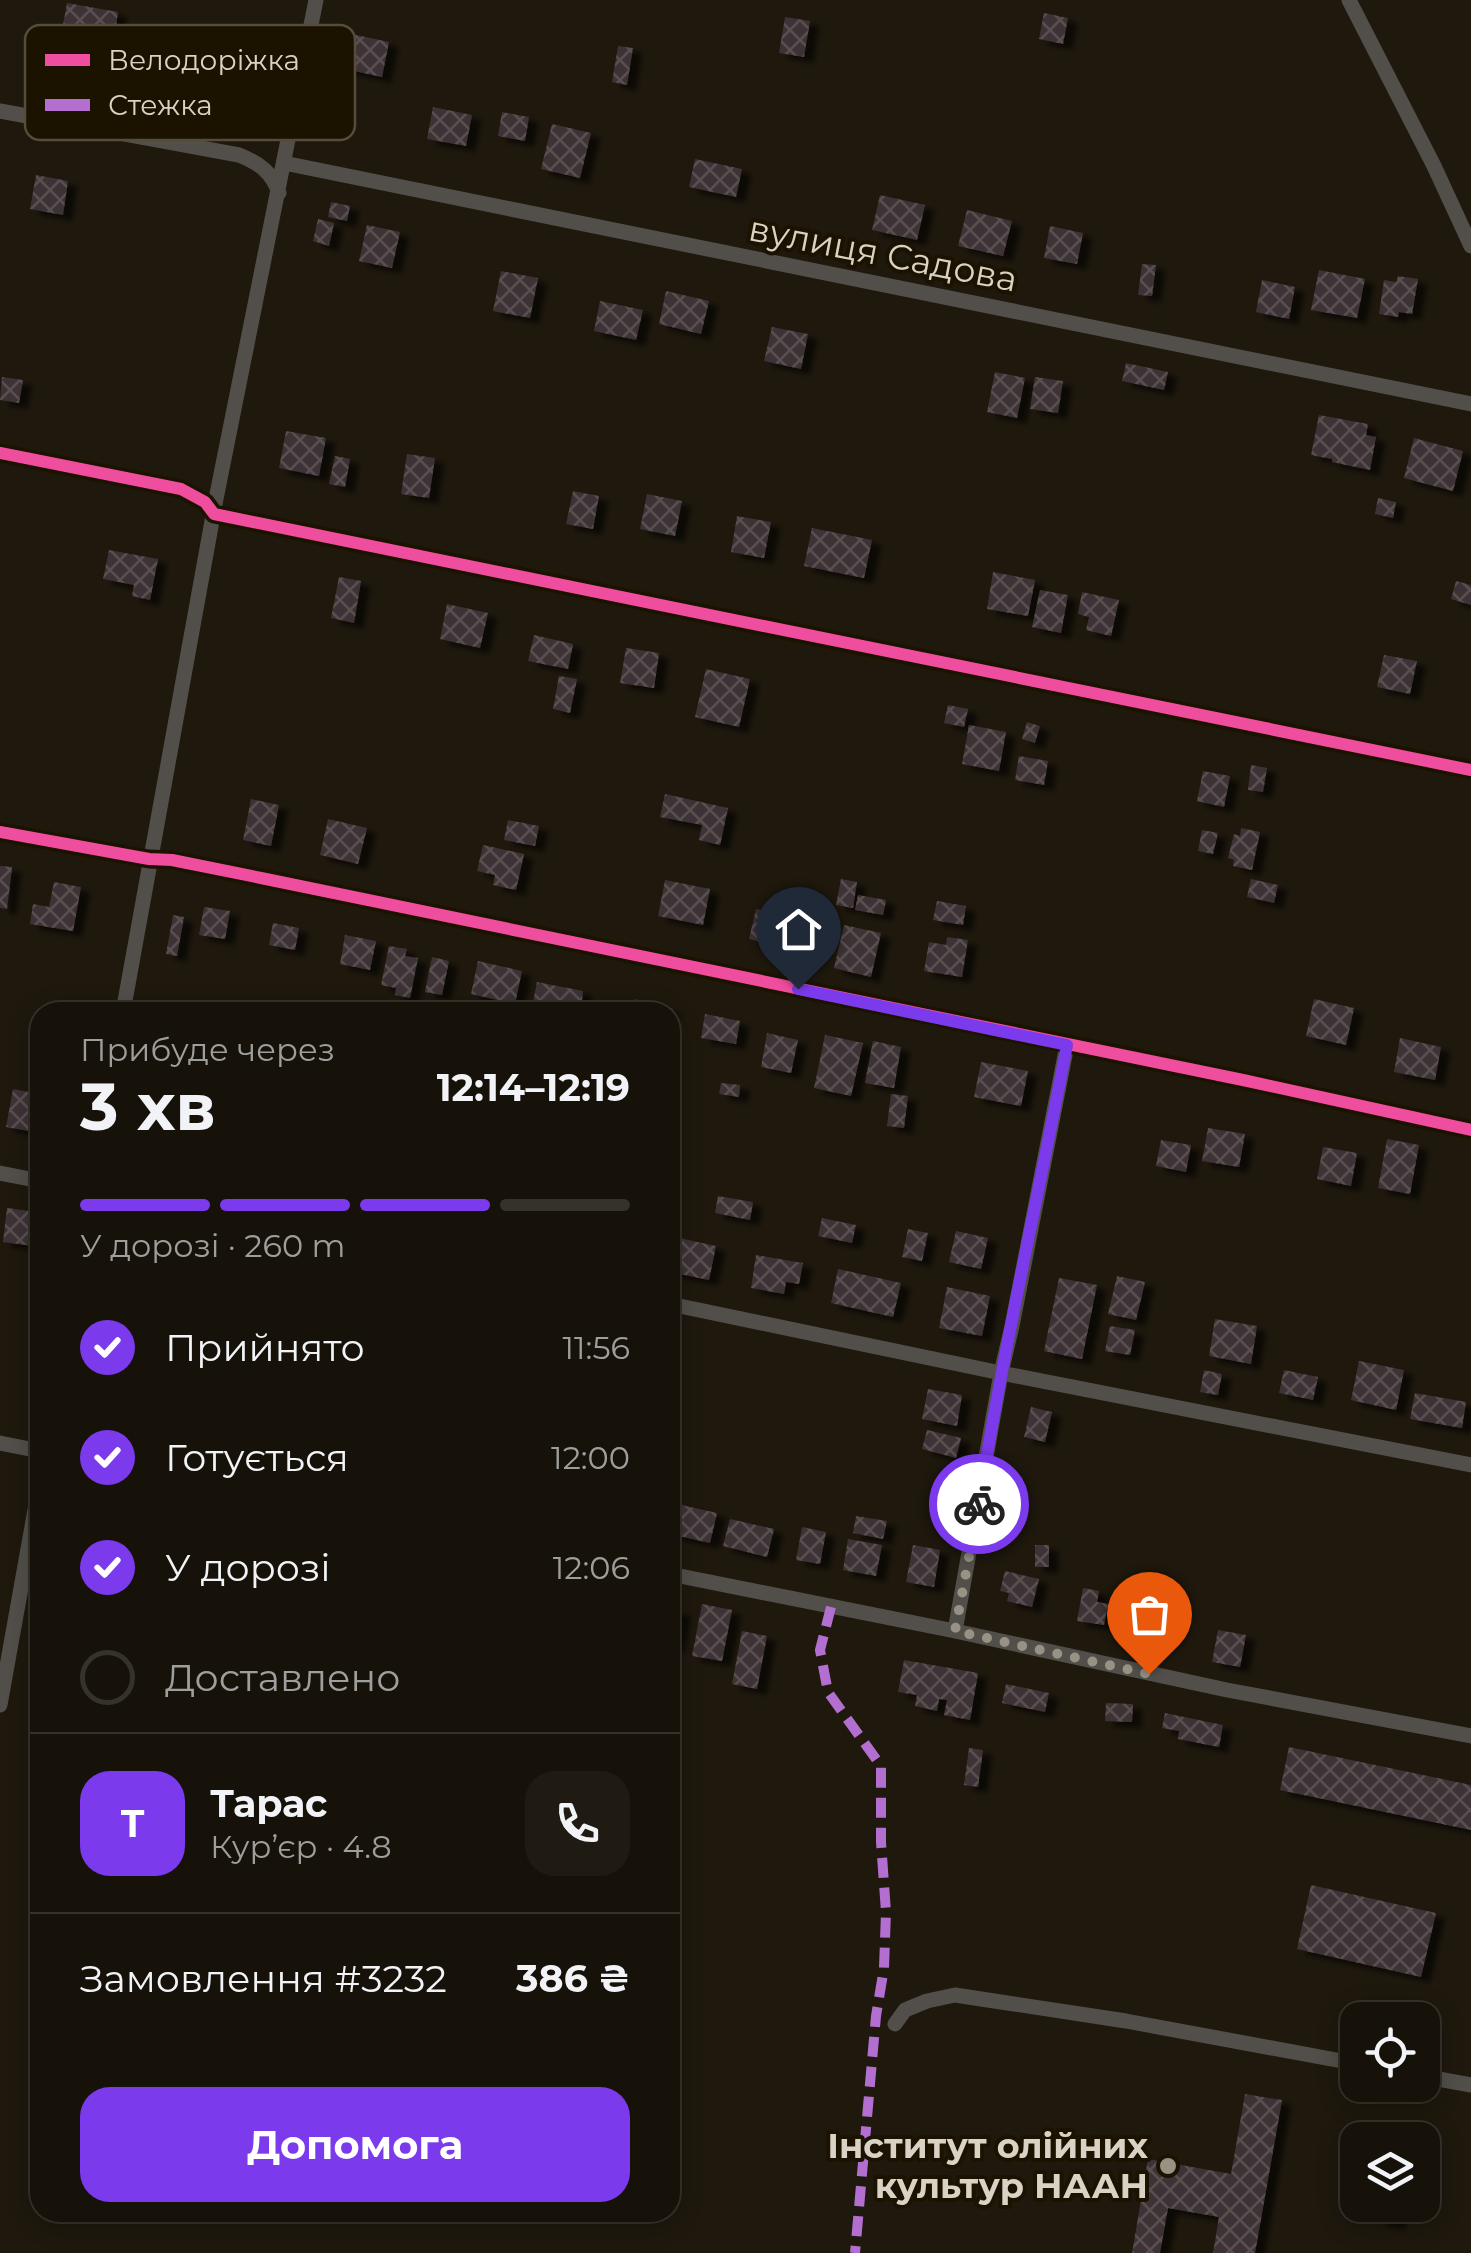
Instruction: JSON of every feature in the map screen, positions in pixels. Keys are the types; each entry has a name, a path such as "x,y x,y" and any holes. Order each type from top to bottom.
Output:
{"street":[{"path":"311,25 316,0"},
{"path":"1349,0 1471,246"},
{"path":"0,111 25,116"},
{"path":"158,140 251,160 270,174 278,193"},
{"path":"125,1002 214,514 289,140"},
{"name":"вулиця Садова","path":"284,163 1471,404"},
{"path":"0,453 181,489 205,502 214,514 1471,770"},
{"path":"0,832 243,874 1471,1130"},
{"path":"955,1631 1000,1373 1067,1045"},
{"path":"0,1173 30,1179"},
{"path":"680,1306 1471,1465"},
{"path":"0,1443 30,1448"},
{"path":"0,1705 30,1538"},
{"path":"680,1576 1227,1690 1471,1736"},
{"path":"895,2024 905,2010 955,1994 1340,2061"},
{"path":"1440,2079 1471,2085"}],"building":[{"path":"67,3 118,12 116,25 63,25"},
{"path":"1044,13 1068,18 1063,44 1039,39"},
{"path":"785,17 810,21 804,57 779,53"},
{"path":"355,35 389,42 382,77 355,71"},
{"path":"618,46 633,48 627,85 612,82"},
{"path":"433,107 472,115 466,146 427,139"},
{"path":"502,112 529,117 525,141 498,136"},
{"path":"552,124 591,133 580,178 541,169"},
{"path":"695,159 742,169 736,197 689,187"},
{"path":"36,175 68,181 63,215 30,209"},
{"path":"880,195 925,205 917,240 872,230"},
{"path":"331,202 350,206 347,221 328,217"},
{"path":"967,210 1012,221 1003,256 958,246"},
{"path":"318,219 334,223 329,246 313,241"},
{"path":"367,225 400,232 392,268 359,261"},
{"path":"1050,226 1083,233 1077,264 1044,258"},
{"path":"1142,264 1156,265 1152,296 1138,295"},
{"path":"1319,270 1365,279 1357,318 1311,310"},
{"path":"501,271 538,278 530,318 493,311"},
{"path":"1398,276 1418,279 1412,314 1379,314 1384,280 1396,282"},
{"path":"1262,280 1295,287 1289,319 1256,312"},
{"path":"666,291 709,301 701,334 659,324"},
{"path":"600,301 643,310 636,340 594,331"},
{"path":"772,327 808,334 801,369 764,361"},
{"path":"1126,363 1168,372 1164,390 1122,381"},
{"path":"995,372 1025,378 1017,418 987,412"},
{"path":"2,377 23,380 19,403 0,400"},
{"path":"1035,377 1063,381 1058,413 1030,409"},
{"path":"1319,415 1368,424 1366,435 1376,437 1370,470 1311,455"},
{"path":"286,431 326,438 319,476 279,468"},
{"path":"1414,438 1463,451 1453,491 1404,478"},
{"path":"407,454 435,458 429,498 401,494"},
{"path":"335,456 350,459 345,487 329,484"},
{"path":"573,491 599,496 593,529 566,524"},
{"path":"647,494 682,501 675,536 640,529"},
{"path":"1378,498 1396,502 1393,518 1375,514"},
{"path":"737,516 771,522 764,558 731,552"},
{"path":"812,528 872,540 864,578 804,566"},
{"path":"109,550 158,559 150,600 132,596 134,585 103,579"},
{"path":"993,572 1035,580 1028,616 987,609"},
{"path":"339,577 361,581 354,623 331,618"},
{"path":"1456,581 1471,585 1471,605 1451,599"},
{"path":"1040,590 1068,595 1061,633 1032,627"},
{"path":"1082,592 1119,600 1111,636 1086,630 1089,617 1078,614"},
{"path":"447,604 488,613 480,648 440,639"},
{"path":"534,635 573,644 568,669 528,661"},
{"path":"626,648 659,653 654,688 620,683"},
{"path":"1384,655 1417,661 1410,694 1377,687"},
{"path":"706,669 750,679 739,727 695,717"},
{"path":"559,676 577,679 570,713 553,709"},
{"path":"948,705 968,709 964,727 944,723"},
{"path":"1027,722 1040,726 1035,743 1022,739"},
{"path":"969,725 1006,732 999,771 962,764"},
{"path":"1019,756 1048,761 1044,785 1015,780"},
{"path":"1251,765 1267,768 1263,792 1248,790"},
{"path":"1203,771 1230,776 1224,807 1197,801"},
{"path":"665,794 728,808 720,845 699,840 702,825 660,817"},
{"path":"251,799 279,805 271,846 243,840"},
{"path":"328,819 367,828 358,864 320,855"},
{"path":"508,820 539,826 535,846 504,840"},
{"path":"1241,828 1260,832 1252,870 1233,866 1234,860 1228,858 1234,834 1240,836"},
{"path":"1202,830 1218,833 1213,854 1198,851"},
{"path":"483,845 524,854 516,890 493,885 495,875 477,871"},
{"path":"0,866 12,867 7,909 0,908"},
{"path":"841,879 857,882 853,908 836,905"},
{"path":"1251,879 1278,885 1274,903 1247,897"},
{"path":"665,880 710,889 703,925 658,916"},
{"path":"54,882 81,887 73,931 30,924 33,904 49,907"},
{"path":"858,895 886,900 883,915 855,910"},
{"path":"937,901 966,906 963,925 933,920"},
{"path":"204,907 230,911 225,939 199,935"},
{"path":"756,909 803,921 795,951 749,939"},
{"path":"173,915 184,917 177,956 166,954"},
{"path":"273,923 299,928 295,950 269,945"},
{"path":"844,925 881,933 871,977 834,968"},
{"path":"345,935 376,941 370,970 340,964"},
{"path":"947,937 968,940 962,977 924,971 929,942 946,945"},
{"path":"389,946 407,949 405,956 418,958 410,998 395,995 396,988 381,985"},
{"path":"432,957 449,961 442,995 425,992"},
{"path":"478,961 522,971 515,1002 471,994"},
{"path":"537,982 583,991 582,1000 593,1002 533,1002"},
{"path":"1314,999 1354,1008 1346,1045 1306,1036"},
{"path":"705,1014 740,1021 736,1044 701,1038"},
{"path":"767,1033 798,1040 791,1073 761,1067"},
{"path":"825,1035 863,1043 851,1096 814,1088"},
{"path":"1400,1038 1441,1047 1435,1080 1394,1072"},
{"path":"873,1041 901,1047 894,1088 865,1083"},
{"path":"981,1062 1028,1071 1021,1106 974,1097"},
{"path":"721,1083 740,1085 739,1097 719,1094"},
{"path":"13,1089 30,1092 30,1131 6,1127"},
{"path":"891,1094 908,1096 904,1128 887,1126"},
{"path":"1208,1128 1245,1134 1239,1167 1202,1161"},
{"path":"1387,1139 1419,1145 1410,1194 1378,1188"},
{"path":"1161,1140 1191,1145 1186,1172 1156,1166"},
{"path":"1323,1147 1357,1153 1351,1186 1317,1179"},
{"path":"718,1196 753,1202 750,1220 715,1213"},
{"path":"7,1208 30,1211 30,1246 3,1242"},
{"path":"822,1218 856,1225 852,1243 818,1236"},
{"path":"908,1229 928,1233 922,1261 902,1257"},
{"path":"956,1231 988,1238 981,1269 949,1262"},
{"path":"680,1238 716,1246 709,1280 680,1274"},
{"path":"756,1255 803,1263 799,1284 786,1282 784,1294 751,1288"},
{"path":"838,1269 901,1283 893,1317 831,1303"},
{"path":"1117,1276 1145,1282 1136,1320 1108,1314"},
{"path":"1059,1278 1097,1285 1082,1359 1044,1351"},
{"path":"947,1287 990,1296 982,1336 939,1328"},
{"path":"1215,1319 1257,1326 1251,1364 1209,1356"},
{"path":"1110,1326 1135,1330 1130,1355 1105,1351"},
{"path":"1359,1361 1404,1370 1396,1410 1351,1400"},
{"path":"1204,1370 1222,1374 1218,1395 1200,1392"},
{"path":"1284,1370 1318,1377 1313,1400 1279,1393"},
{"path":"928,1389 962,1395 957,1426 922,1419"},
{"path":"1415,1393 1466,1402 1462,1428 1410,1419"},
{"path":"1031,1407 1052,1412 1045,1442 1024,1437"},
{"path":"927,1430 961,1438 956,1458 922,1449"},
{"path":"680,1505 717,1513 710,1543 680,1536"},
{"path":"856,1516 887,1521 883,1539 853,1533"},
{"path":"730,1519 774,1529 767,1557 723,1546"},
{"path":"802,1527 826,1532 820,1564 796,1560"},
{"path":"848,1539 882,1545 876,1576 843,1570"},
{"path":"913,1545 940,1550 934,1587 906,1582"},
{"path":"1035,1545 1049,1545 1049,1567 1035,1567"},
{"path":"1005,1571 1039,1579 1032,1607 1007,1601 1009,1593 1000,1591"},
{"path":"1083,1588 1099,1591 1097,1602 1108,1604 1104,1625 1077,1621"},
{"path":"702,1604 732,1610 722,1661 692,1656"},
{"path":"1151,1611 1178,1617 1173,1639 1146,1634"},
{"path":"1218,1630 1246,1635 1240,1667 1212,1662"},
{"path":"742,1631 767,1636 757,1689 732,1684"},
{"path":"904,1660 978,1673 970,1720 944,1715 947,1700 939,1699 937,1711 915,1706 917,1695 898,1692"},
{"path":"1006,1684 1049,1693 1045,1712 1002,1703"},
{"path":"1106,1703 1133,1704 1132,1722 1105,1721"},
{"path":"1165,1713 1223,1725 1219,1747 1178,1739 1179,1731 1162,1728"},
{"path":"1289,1747 1471,1785 1471,1830 1280,1790"},
{"path":"969,1748 983,1750 978,1787 964,1785"},
{"path":"1311,1885 1436,1913 1421,1977 1297,1949"},
{"name":"Інститут олійних культур НААН","path":"1245,2094 1282,2100 1255,2253 1213,2253 1219,2217 1168,2208 1160,2253 1132,2253 1148,2159 1231,2174"}],"marked path":[{"path":"831,1607 820,1650 828,1692 881,1766 884,1968 876,2016 855,2253"}],"cycle path":[{"path":"0,453 181,489 205,502 214,514 1471,770"},
{"path":"0,832 261,878 1471,1130"}],"way so far":[{"path":"979,1504 955,1631 1149,1674"}],"place":[{"name":"Інститут олійних культур НААН","path":"1168,2166"}],"route":[{"path":"798,989 1067,1045 1000,1373 979,1504"}]}
